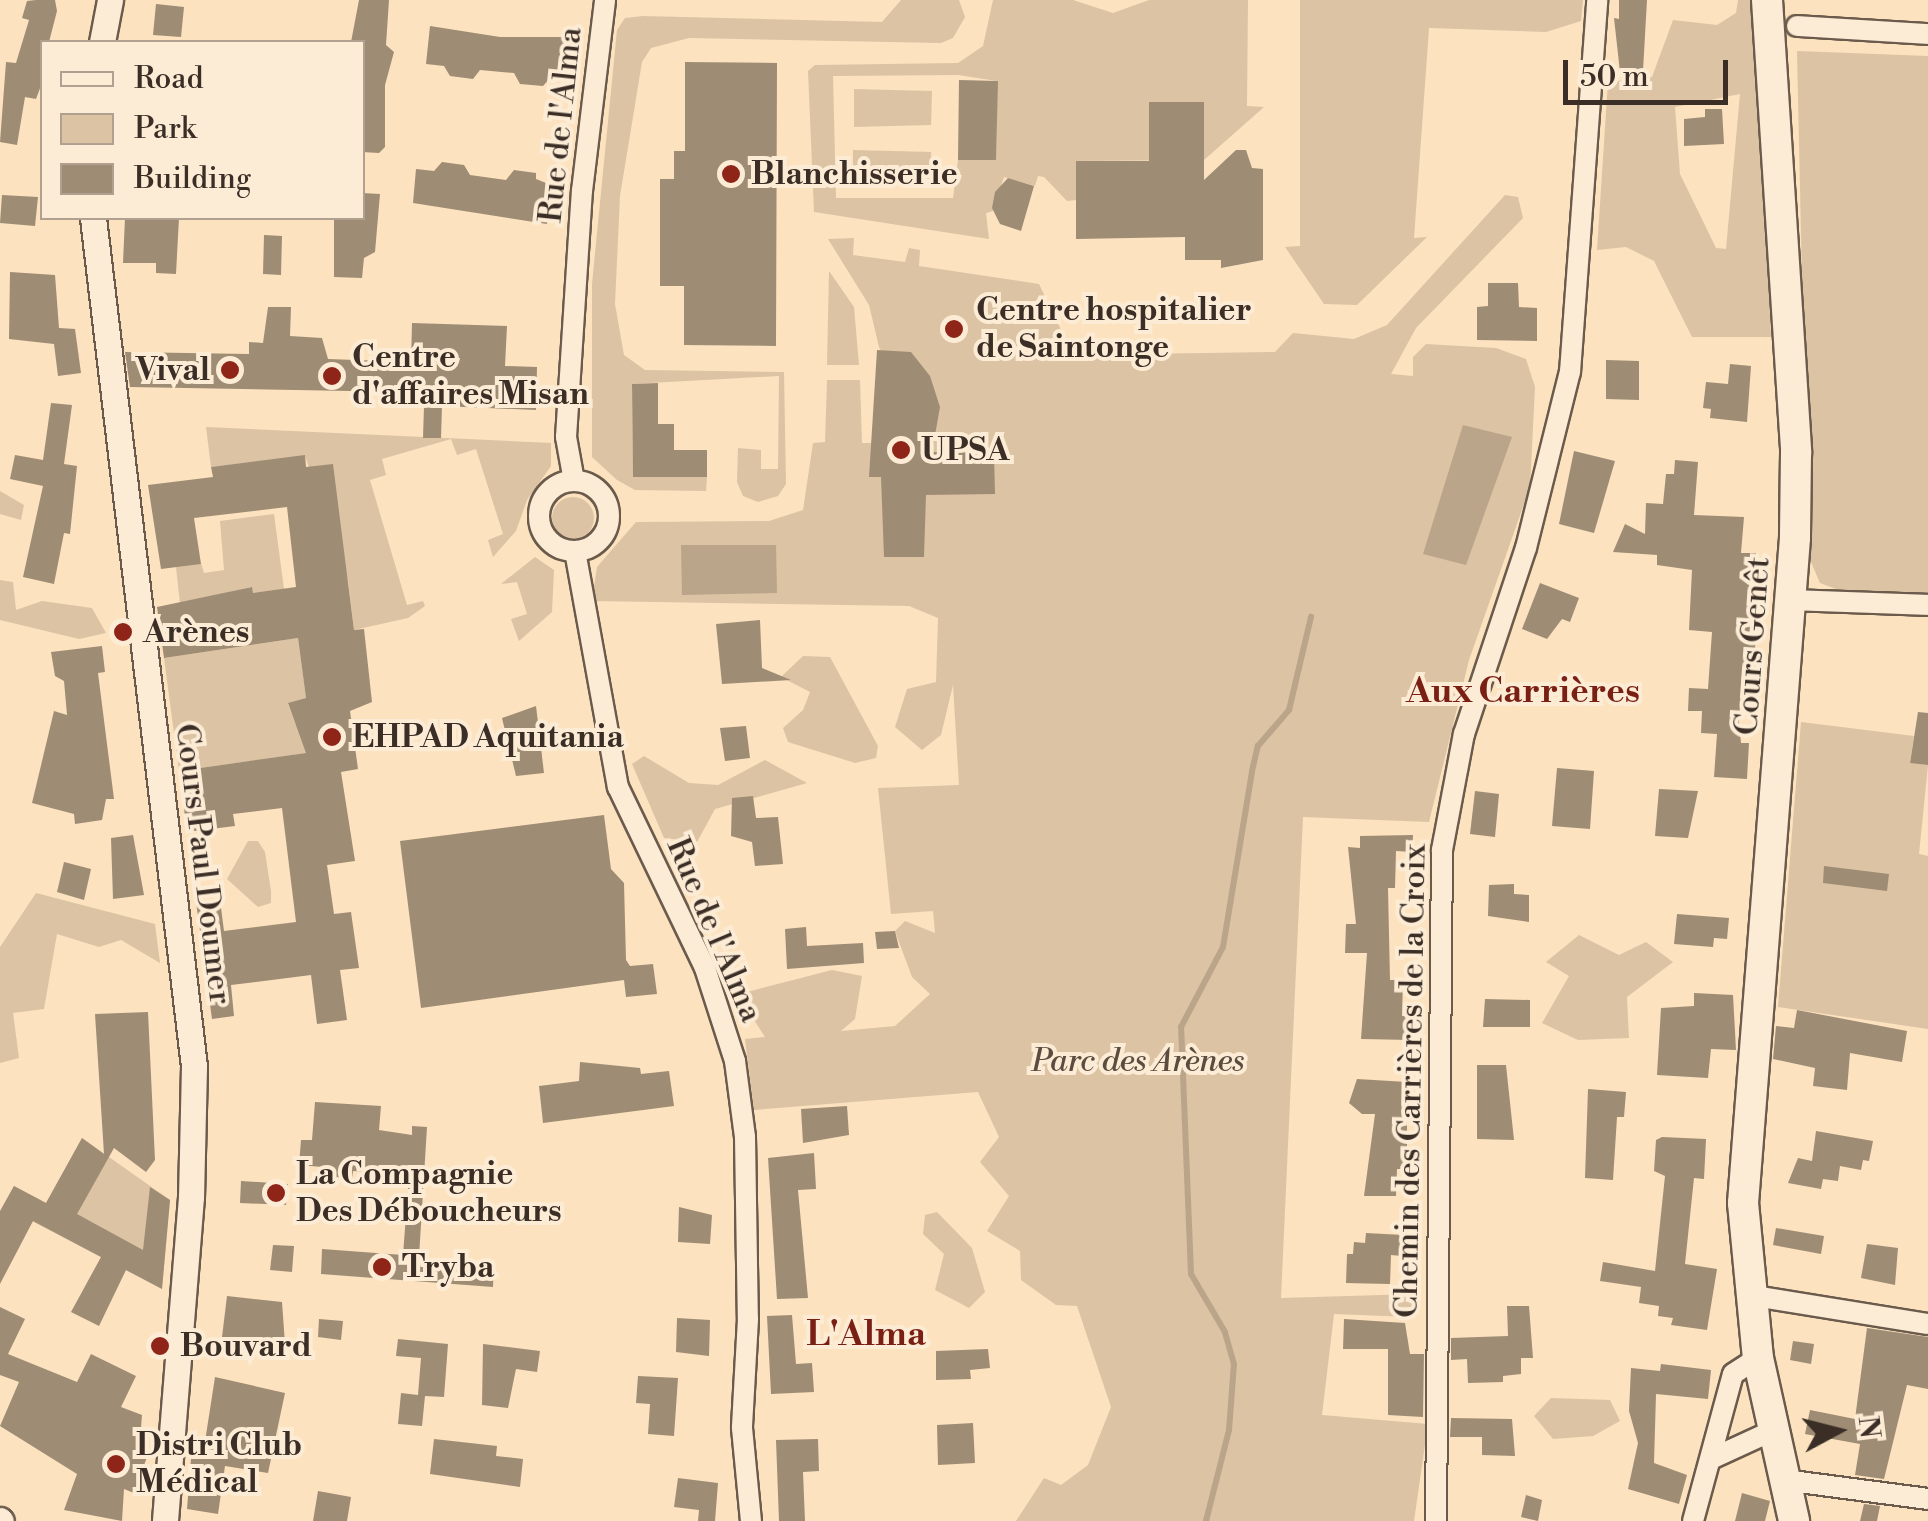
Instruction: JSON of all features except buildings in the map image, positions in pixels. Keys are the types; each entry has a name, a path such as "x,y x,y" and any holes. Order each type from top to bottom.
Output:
{"main road":[{"name":"Cours Genêt","path":"1767,0 1796,453 1793,600 1743,1203 1748,1296 1772,1431 1794,1521"}],"street":[{"path":"102,40 110,0"},
{"name":"Rue de l'Alma","path":"574,480 566,437 582,191 605,0"},
{"name":"Chemin des Carrières de la Croix","path":"1436,1521 1442,850 1464,734 1541,496 1570,372 1598,0"},
{"path":"1797,26 1928,34"},
{"name":"Cours Paul Doumer","path":"92,220 194,1066 192,1198 164,1521"},
{"path":"574,480 596,488 609,518 601,538 575,551 548,539 539,520 544,497 574,480"},
{"name":"Rue de l'Alma","path":"575,551 618,787 705,968 736,1060 746,1187 742,1428 751,1521"},
{"path":"1793,600 1928,605"},
{"path":"1748,1296 1928,1324"},
{"path":"1693,1521 1732,1374 1758,1358"},
{"path":"1711,1459 1772,1431"},
{"path":"1784,1480 1928,1499"}],"green space":[{"path":"901,0 959,0 965,17 953,38 941,43 689,38 651,48 642,62 620,196 615,304 624,355 645,370 784,372 786,484 778,496 758,502 743,496 737,482 738,448 761,450 761,469 778,469 779,376 632,384 633,477 707,477 706,491 635,490 617,480 592,457 592,284 617,30 625,18 643,16 882,22"},
{"path":"993,0 1073,0 1113,13 1149,0 1248,0 1247,106 1264,107 1204,160 1076,161 1076,200 1067,201 1044,177 1038,176 1035,186 1004,177 993,211 986,213 989,239 814,212 808,71 815,65 958,63 983,46","holes":["958,75 997,81 996,160 958,160 953,198 836,198 833,76"]},
{"path":"1300,0 1583,0 1581,21 1546,32 1429,28 1414,238 1427,237 1357,305 1324,304 1285,247 1300,246"},
{"path":"1738,0 1755,0 1771,337 1692,337 1654,261 1626,247 1597,250 1608,82 1652,77 1673,20 1717,25 1736,13","holes":["1740,94 1726,249 1716,248 1680,174 1675,107"]},
{"path":"1797,51 1928,56 1928,597 1852,595 1820,583 1808,555"},
{"path":"854,89 932,91 931,125 854,127"},
{"path":"853,150 931,152 932,184 853,183"},
{"name":"Parc des Arènes","path":"1505,195 1518,197 1523,218 1416,328 1391,374 1413,376 1413,357 1426,344 1496,348 1526,359 1535,387 1530,487 1469,660 1429,822 1303,817 1281,1298 1416,1294 1410,1317 1334,1314 1322,1415 1428,1424 1414,1521 1016,1521 1044,1478 1061,1485 1088,1465 1111,1407 1077,1306 1056,1305 1021,1280 1020,1251 987,1231 1009,1196 980,1162 999,1137 978,1092 754,1110 745,1039 765,1037 749,1012 747,992 832,970 862,976 855,1019 841,1031 895,1026 930,994 912,977 895,931 905,921 935,933 933,911 891,914 878,788 959,785 953,685 941,735 922,750 895,727 907,689 936,682 938,618 909,606 592,601 597,567 636,522 769,521 803,510 813,443 825,442 827,380 860,380 862,443 875,443 908,402 879,347 869,305 828,239 854,238 853,255 905,262 909,248 920,250 919,266 1039,284 1073,355 1275,352 1293,333 1354,339 1387,325"},
{"path":"829,271 854,307 859,365 827,365"},
{"path":"206,427 551,443 551,466 527,500 516,531 493,557 488,540 503,534 476,449 457,455 451,439 382,459 386,475 370,480 407,605 423,601 425,606 408,618 354,630 348,580 305,456 211,467"},
{"path":"0,491 24,505 21,520 0,514"},
{"path":"573,497 588,503 594,518 588,533 573,539 558,533 552,518 558,503"},
{"path":"274,514 284,589 253,593 251,587 180,604 176,567 201,563 204,573 224,570 220,521"},
{"path":"535,557 554,570 552,612 519,641 511,619 527,614 517,582 501,584"},
{"path":"0,580 13,582 16,610 42,601 92,608 106,633 79,639 0,620"},
{"path":"298,638 306,698 288,704 296,725 309,721 314,752 179,771 164,658"},
{"path":"803,656 830,657 878,746 876,758 855,763 788,742 783,728 803,710 810,692 781,677"},
{"path":"1801,722 1914,736 1910,762 1928,765 1919,854 1928,856 1928,1029 1778,1007"},
{"path":"644,756 689,783 718,785 765,760 807,783 715,809 697,842 664,838 632,764"},
{"path":"248,841 258,841 265,852 271,891 271,903 258,907 227,879"},
{"path":"36,893 155,924 160,963 121,940 99,947 57,934 44,1009 13,1013 19,1058 0,1063 0,947"},
{"path":"1579,935 1619,955 1646,942 1673,962 1627,997 1629,1038 1578,1040 1542,1023 1569,976 1546,962"},
{"path":"82,1138 170,1200 162,1289 3,1206 14,1186 46,1203"},
{"path":"937,1212 972,1248 985,1292 969,1308 935,1290 944,1254 923,1234 925,1215"},
{"path":"1551,1398 1610,1400 1620,1421 1593,1436 1553,1439 1534,1416"}],"shaded area":[{"path":"1463,425 1512,437 1466,565 1423,554"},
{"path":"681,545 776,545 777,593 682,595"}],"waterway":[{"path":"1206,1521 1229,1430 1234,1364 1225,1332 1191,1274 1181,1027 1223,947 1258,746 1289,710 1311,617"}],"place":[{"name":"Blanchisserie","path":"731,174"},
{"name":"Centre hospitalier de Saintonge","path":"954,329"},
{"name":"Vival","path":"230,370"},
{"name":"Centre d'affaires Misan","path":"332,376"},
{"name":"UPSA","path":"901,450"},
{"name":"Arènes","path":"123,632"},
{"name":"EHPAD Aquitania","path":"332,737"},
{"name":"La Compagnie Des Déboucheurs","path":"276,1193"},
{"name":"Tryba","path":"382,1267"},
{"name":"Bouvard","path":"160,1346"},
{"name":"Distri Club Médical","path":"116,1464"}],"district":[{"name":"Aux Carrières","path":"1523,692"},
{"name":"L'Alma","path":"866,1335"}]}
